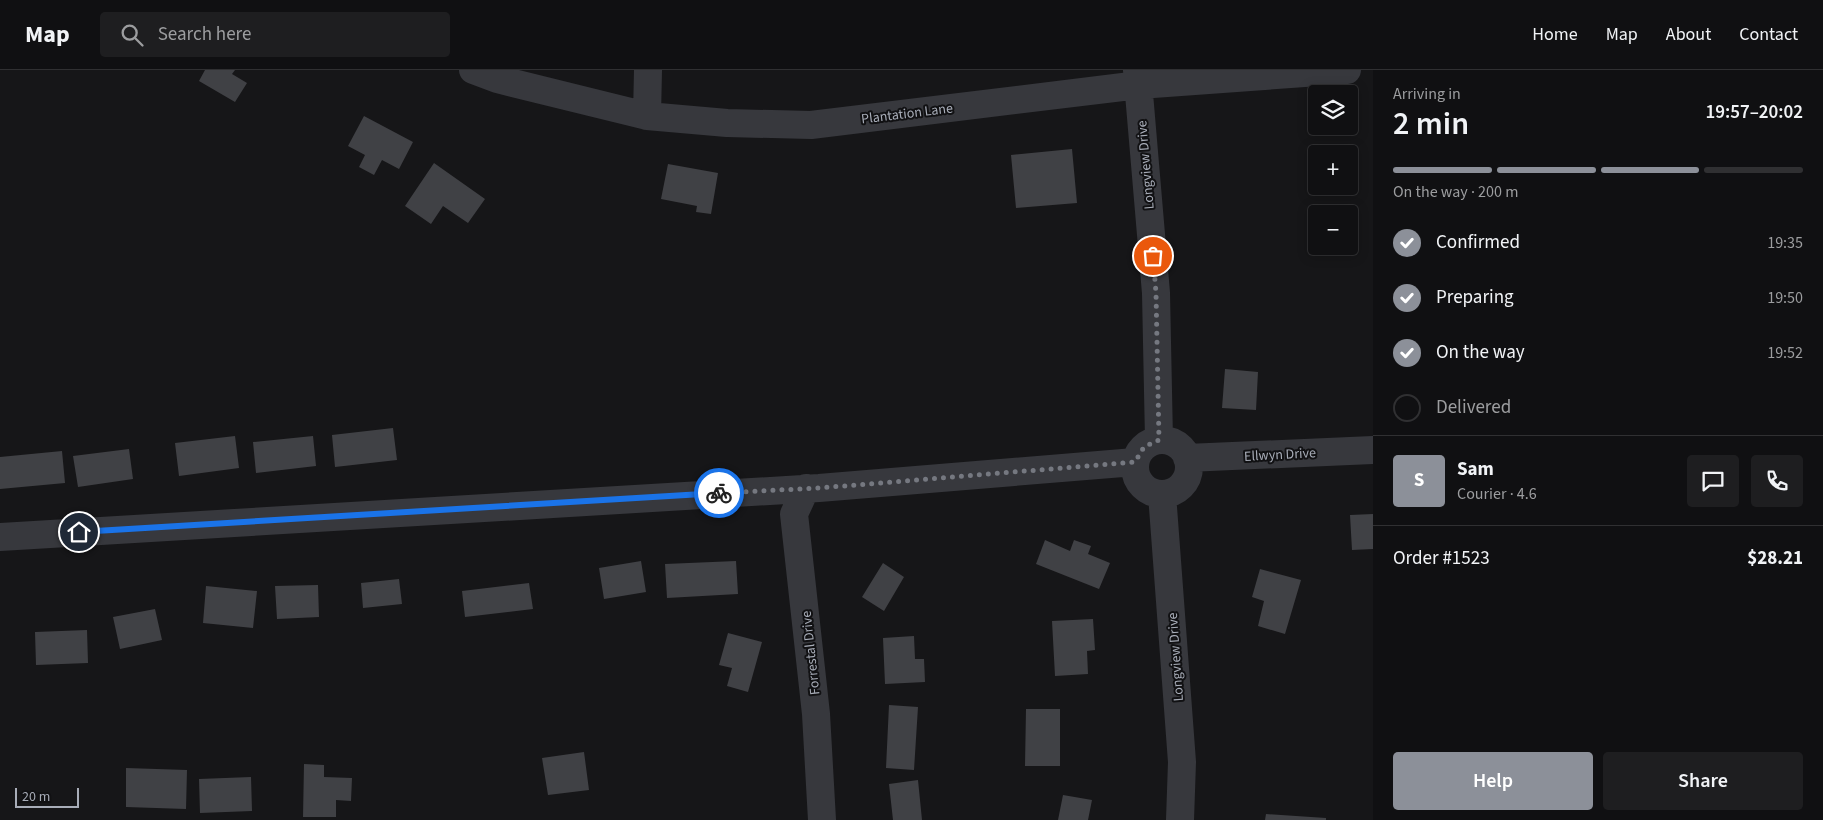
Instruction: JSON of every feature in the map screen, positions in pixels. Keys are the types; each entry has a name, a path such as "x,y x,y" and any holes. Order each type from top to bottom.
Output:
{"street":[{"name":"Plantation Lane","path":"473,70 497,79 648,116 727,124 810,125 1138,78 1347,70"},
{"path":"648,70 648,116"},
{"name":"Longview Drive","path":"1138,78 1156,293 1159,440"},
{"path":"1159,440 1177,445 1187,458 1189,467 1183,484 1176,490 1162,494 1151,492 1143,487 1135,471 1135,462 1144,447 1159,440"},
{"name":"Ellwyn Drive","path":"1187,458 1373,450"},
{"path":"0,536 806,488 1135,462"},
{"name":"Forrestal Drive","path":"806,488 794,514 816,714 822,820"},
{"name":"Longview Drive","path":"1162,494 1182,762 1180,820"}],"building":[{"path":"205,70 235,70 232,74 247,83 235,102 199,81"},
{"path":"364,116 413,142 399,169 382,160 374,175 359,167 365,155 348,146"},
{"path":"1072,149 1077,203 1016,208 1011,155"},
{"path":"434,163 485,199 468,223 443,206 431,224 405,206"},
{"path":"668,164 718,173 711,214 696,212 697,206 661,199"},
{"path":"1225,369 1258,372 1256,410 1222,408"},
{"path":"393,428 397,460 335,467 332,435"},
{"path":"235,436 239,468 179,476 175,443"},
{"path":"313,436 316,466 256,473 253,442"},
{"path":"129,449 133,479 78,487 73,456"},
{"path":"62,451 65,483 0,489 0,457"},
{"path":"1373,514 1373,549 1352,550 1350,515"},
{"path":"1045,540 1070,551 1074,540 1091,546 1088,554 1110,563 1099,589 1036,564"},
{"path":"641,561 646,592 604,599 599,568"},
{"path":"736,561 738,594 667,598 665,564"},
{"path":"883,563 904,577 884,611 862,597"},
{"path":"1260,569 1301,580 1285,634 1258,626 1264,601 1252,597"},
{"path":"399,579 402,604 363,608 361,583"},
{"path":"529,583 533,609 465,617 462,591"},
{"path":"318,585 319,617 277,619 275,586"},
{"path":"206,586 257,591 253,628 203,623"},
{"path":"155,609 162,640 120,649 113,617"},
{"path":"1093,619 1095,650 1087,651 1088,674 1055,676 1052,621"},
{"path":"87,630 88,663 36,665 35,632"},
{"path":"728,633 762,642 748,692 727,686 732,668 719,665"},
{"path":"914,636 915,659 924,659 925,682 885,684 883,638"},
{"path":"889,705 918,707 914,770 886,768"},
{"path":"1026,709 1060,709 1060,766 1025,766"},
{"path":"584,752 589,790 548,795 542,758"},
{"path":"304,764 324,765 324,777 352,778 351,801 336,800 336,817 303,817"},
{"path":"126,768 187,770 186,809 126,807"},
{"path":"251,777 252,811 200,813 199,779"},
{"path":"918,780 922,820 893,820 889,784"},
{"path":"1063,795 1092,800 1088,820 1058,820"},
{"path":"1266,814 1326,818 1326,820 1265,820"}],"way so far":[{"path":"719,493 819,488 1135,462 1138,454 1144,447 1159,440 1156,293 1153,256"}],"route":[{"path":"79,532 719,493"}]}
